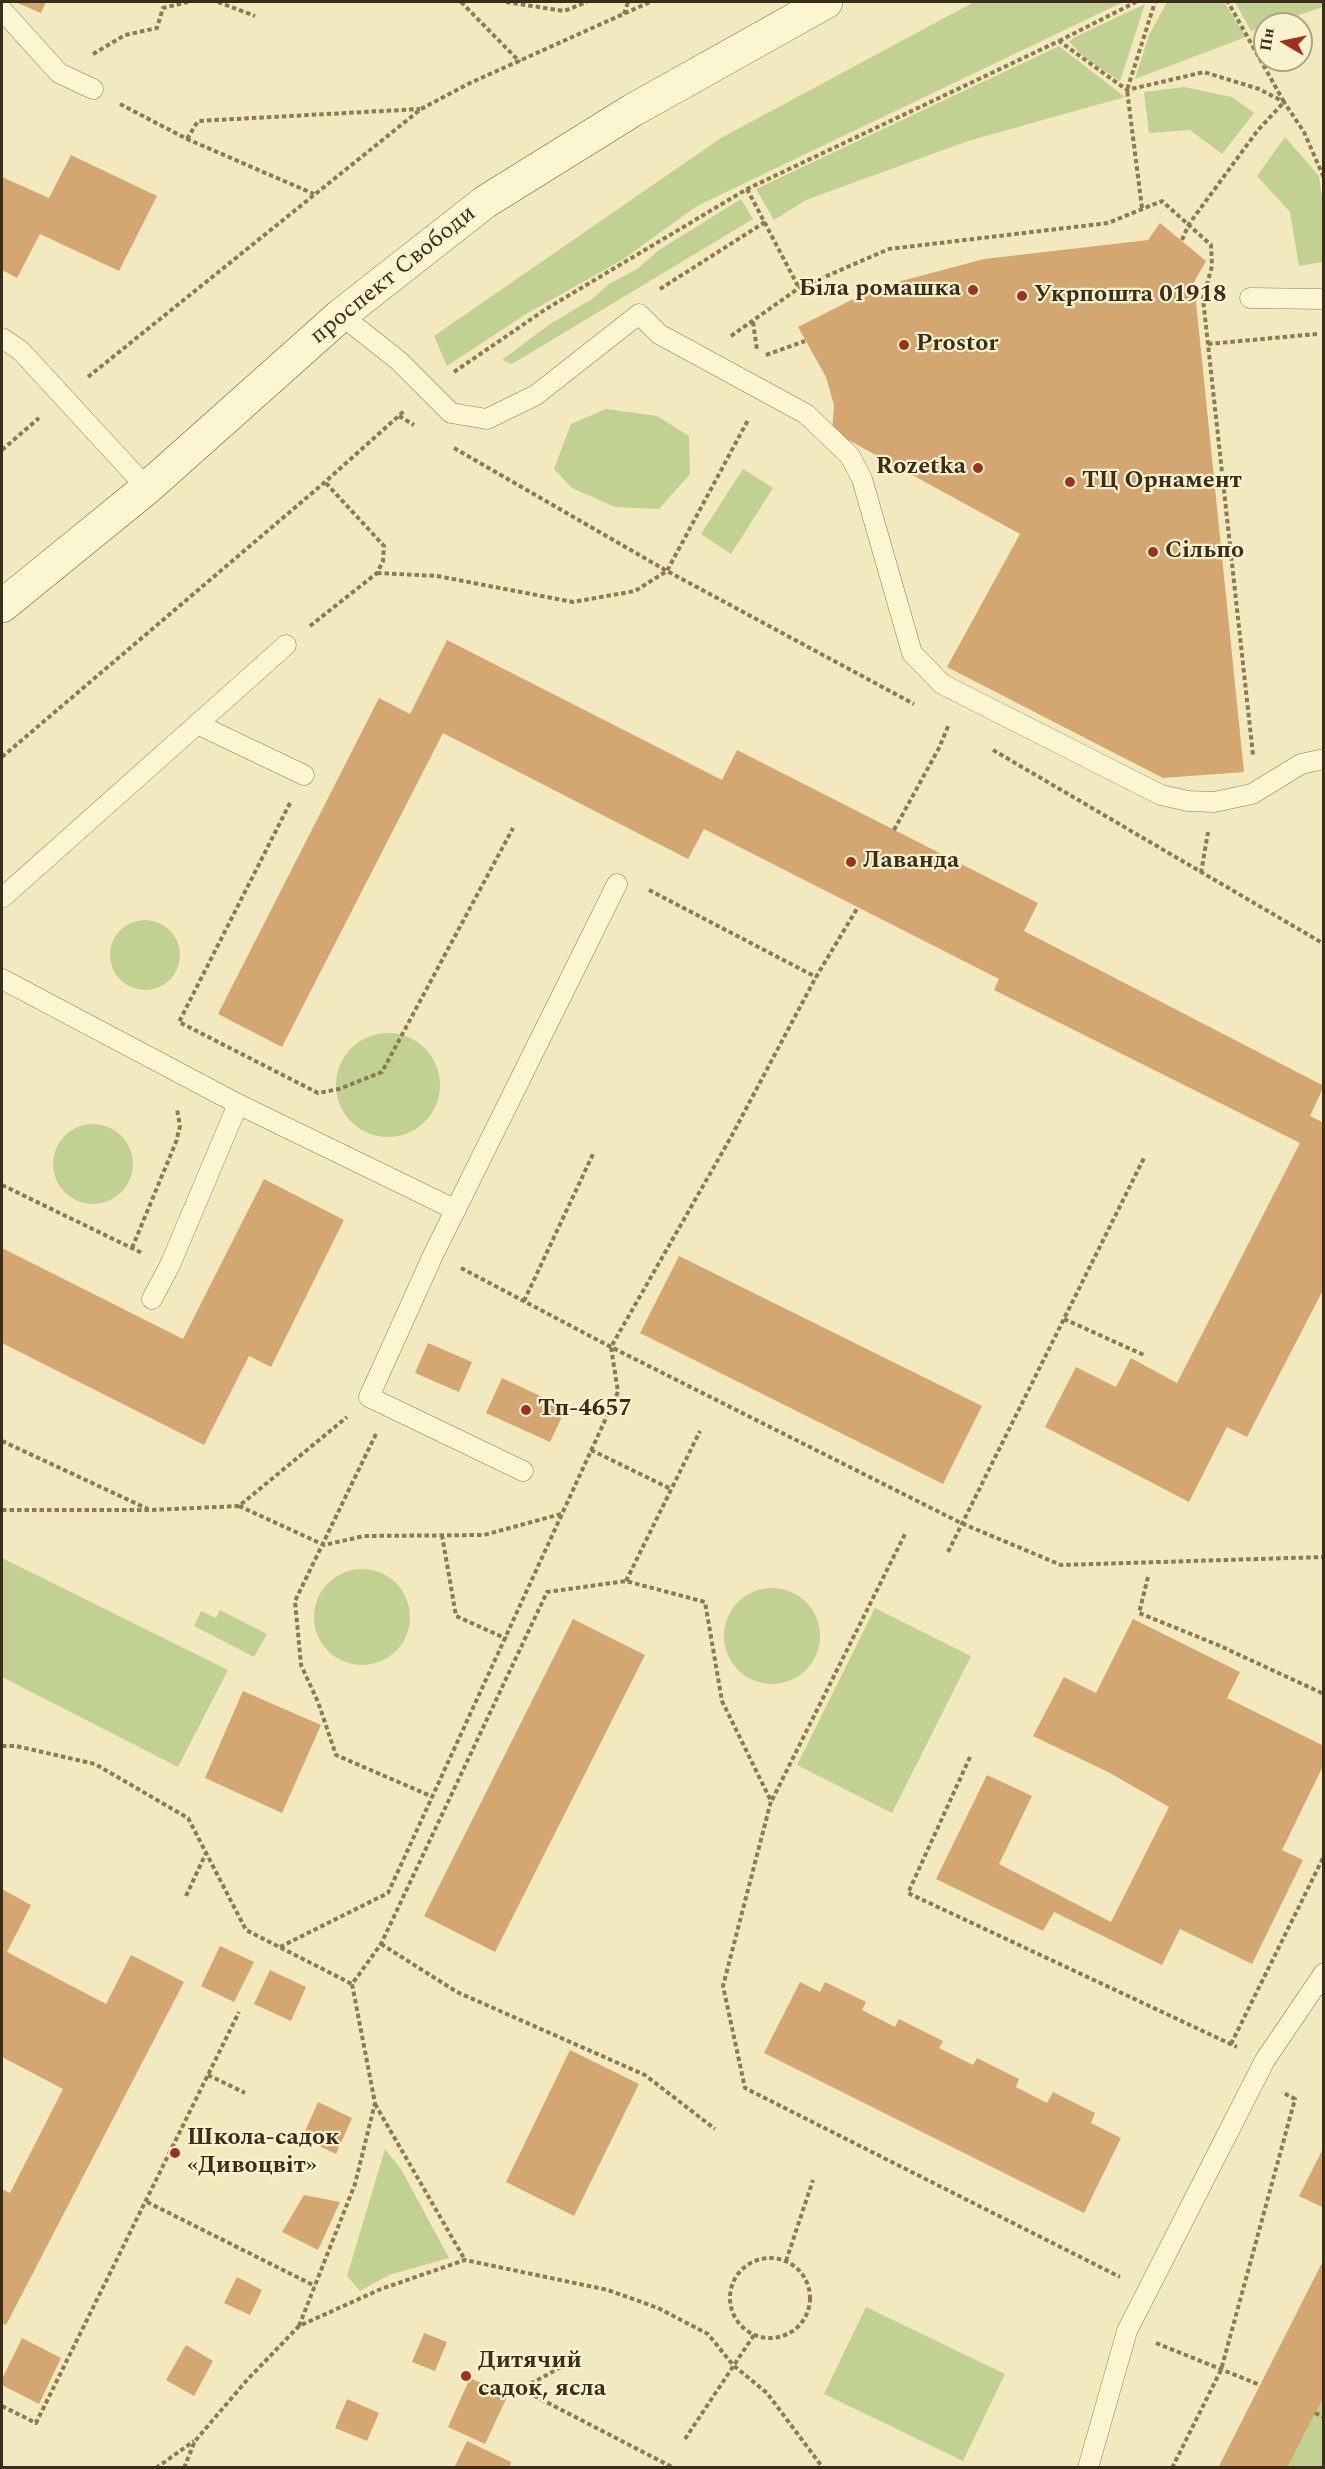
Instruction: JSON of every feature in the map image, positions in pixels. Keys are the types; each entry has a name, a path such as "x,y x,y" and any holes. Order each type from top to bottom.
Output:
{"street":[{"name":"проспект Свободи","path":"2,606 147,488 341,315 485,202 633,110 826,2"}],"lane":[{"path":"2,10 59,73 93,89"},
{"path":"1250,298 1323,298"},
{"path":"341,315 399,361 451,413 487,419 536,395 639,314 659,334 806,414 850,456 861,479 912,653 942,684 1161,795 1188,801 1214,802 1252,794 1301,764 1323,759"},
{"path":"2,338 21,351 147,488"},
{"path":"2,898 286,645"},
{"path":"197,724 304,776"},
{"path":"523,1471 369,1397 434,1253 617,884"},
{"path":"2,979 238,1104 456,1210"},
{"path":"152,1299 170,1265 238,1104"},
{"path":"1088,2468 1127,2331 1265,2060 1323,1973"}],"path":[{"path":"59,73 125,35 157,28 163,8 188,2"},
{"path":"218,2 255,16"},
{"path":"460,2 520,62"},
{"path":"506,2 564,11 587,2"},
{"path":"624,14 628,2"},
{"path":"2,450 62,398 421,109 470,83 650,2"},
{"path":"912,110 1136,2"},
{"path":"1143,208 1127,90 1155,2"},
{"path":"1228,2 1284,102 1304,132 1323,178"},
{"path":"1059,41 1127,90 1204,72 1259,89 1284,102"},
{"path":"1182,240 1189,224 1258,130 1284,102"},
{"path":"188,139 198,121 421,109"},
{"path":"145,118 314,194"},
{"path":"747,189 799,288"},
{"path":"700,356 799,288 889,249 1108,223 1162,201 1211,244 1212,266 1203,299 1253,758"},
{"path":"753,321 758,358 805,341"},
{"path":"1208,344 1323,334"},
{"path":"377,573 437,576 573,602 634,591 666,572 763,391"},
{"path":"399,416 420,428"},
{"path":"450,446 666,572 918,707"},
{"path":"286,645 377,573 382,561 384,546 325,482"},
{"path":"939,718 960,730"},
{"path":"894,830 950,724"},
{"path":"990,747 1323,944"},
{"path":"304,776 179,1022 318,1093 339,1089 382,1072 513,828"},
{"path":"1201,873 1214,802"},
{"path":"648,889 816,978"},
{"path":"280,1947 388,1893 507,1639 561,1514 618,1392 611,1347 731,1137 816,978 858,907"},
{"path":"132,1248 176,1142 179,1115 173,1103"},
{"path":"524,1301 594,1152"},
{"path":"948,1552 1144,1158"},
{"path":"2,1185 170,1265"},
{"path":"434,1253 611,1347 961,1523 1061,1565 1323,1557"},
{"path":"1064,1319 1146,1356"},
{"path":"239,1506 316,1444 369,1397"},
{"path":"389,1406 324,1545 295,1601 301,1665 318,1702 336,1755 433,1797"},
{"path":"626,1581 700,1431"},
{"path":"2,1441 151,1510"},
{"path":"591,1449 671,1489"},
{"path":"2,1510 151,1510 239,1506 324,1545 364,1536 484,1535 561,1514"},
{"path":"906,1532 771,1800 723,1986 745,2088 1148,2291"},
{"path":"442,1535 456,1616 507,1639"},
{"path":"1148,1577 1139,1613 1218,1645 1323,1694"},
{"path":"465,2260 375,2103 352,1984 381,1944 547,1593 626,1581 705,1602 722,1701 771,1800"},
{"path":"2,1746 16,1746 94,1764 188,1818 246,1930 352,1984"},
{"path":"970,1756 908,1893 1265,2060"},
{"path":"186,1896 206,1852"},
{"path":"1231,2044 1323,1856"},
{"path":"381,1944 457,1992 645,2074 715,2129"},
{"path":"2,2406 36,2422 239,2012"},
{"path":"208,2075 245,2093"},
{"path":"1173,2468 1221,2370 1295,2099 1256,2078"},
{"path":"299,2326 355,2184 375,2103"},
{"path":"786,2261 813,2180"},
{"path":"146,2202 315,2286"},
{"path":"771,2258 786,2261 799,2270 807,2283 811,2299 807,2314 798,2327 785,2336 770,2339 754,2335 741,2326 733,2313 730,2297 733,2282 742,2269 755,2261 771,2258"},
{"path":"156,2468 195,2441 246,2380 299,2326 381,2289 465,2260 608,2289 658,2308 708,2334 733,2366 767,2393 823,2468"},
{"path":"1127,2331 1260,2385"},
{"path":"685,2439 754,2335"},
{"path":"574,2360 521,2389 674,2468"},
{"path":"1315,2413 1323,2416"},
{"path":"184,2468 195,2441"}],"green space":[{"path":"974,2 1123,2 697,206 622,260 526,314 447,366 434,336 721,138"},
{"path":"1167,2 1224,2 1246,37 1135,79 1149,35"},
{"path":"1235,2 1323,2 1323,7 1308,12 1253,12 1253,30 1251,31"},
{"path":"1145,4 1120,81 1085,58 1069,42 1075,37"},
{"path":"1059,46 1125,97 968,141 806,200 774,220 756,189"},
{"path":"1184,87 1232,97 1254,113 1222,154 1190,130 1149,133 1144,92"},
{"path":"1285,137 1319,176 1323,205 1323,262 1299,266 1290,212 1257,176"},
{"path":"741,199 753,219 512,364 502,360 550,324 592,299 609,284 637,269 659,250"},
{"path":"606,409 657,416 689,436 690,474 659,509 615,507 572,488 554,469 571,424"},
{"path":"743,469 773,488 731,554 701,534"},
{"path":"145,920 158,923 170,930 177,942 180,955 177,968 170,980 158,987 145,990 132,987 120,980 113,968 110,955 113,942 120,930 132,923"},
{"path":"388,1033 408,1037 425,1048 436,1065 440,1085 436,1105 425,1122 408,1133 388,1137 368,1133 351,1122 340,1105 336,1085 340,1065 351,1048 368,1037"},
{"path":"93,1124 108,1127 121,1136 130,1149 133,1164 130,1179 121,1192 108,1201 93,1204 78,1201 65,1192 56,1179 53,1164 56,1149 65,1136 78,1127"},
{"path":"2,1558 228,1670 178,1767 2,1677"},
{"path":"353,1569 371,1569 389,1577 402,1590 410,1608 407,1636 389,1657 371,1665 353,1665 335,1657 322,1644 314,1626 314,1608 322,1590 335,1577"},
{"path":"772,1588 790,1591 806,1602 817,1618 820,1636 817,1654 806,1670 790,1681 772,1684 754,1681 738,1670 727,1654 724,1636 727,1618 738,1602 754,1591"},
{"path":"875,1608 971,1656 892,1813 797,1765"},
{"path":"220,1610 267,1634 254,1657 194,1626 201,1611 216,1618"},
{"path":"385,2149 401,2169 449,2258 389,2275 360,2291 347,2276"},
{"path":"866,2307 1005,2374 963,2461 824,2394"},
{"path":"1323,2395 1323,2467 1287,2467"}],"building":[{"path":"15,2 46,2 41,13"},
{"path":"71,155 157,196 119,271 40,234 17,278 2,270 2,177 49,198"},
{"name":"ТЦ Орнамент","path":"1160,223 1206,261 1194,282 1244,772 1163,778 947,667 1020,534 832,431 834,405 826,377 798,327 875,288 984,259 1148,240"},
{"path":"447,640 722,780 737,750 1038,903 1024,931 1324,1086 1310,1116 1324,1123 1324,1288 1247,1437 1227,1427 1189,1502 1045,1427 1076,1367 1116,1387 1131,1358 1177,1383 1300,1143 994,990 999,979 704,829 688,859 443,733 282,1047 218,1014 379,698 410,714"},
{"path":"264,1179 344,1220 271,1367 249,1356 204,1445 2,1343 2,1248 183,1339"},
{"path":"679,1256 982,1406 943,1484 640,1333"},
{"path":"428,1343 472,1362 459,1392 415,1373"},
{"name":"Тп-4657","path":"502,1378 566,1408 550,1442 486,1413"},
{"path":"573,1619 645,1655 495,1952 424,1916"},
{"path":"1133,1619 1240,1672 1227,1698 1324,1746 1324,1764 1282,1850 1303,1860 1252,1964 1180,1929 1162,1965 1054,1912 1043,1931 936,1879 987,1775 1032,1796 999,1864 1111,1922 1169,1807 1108,1772 1033,1736 1064,1677 1096,1693"},
{"path":"243,1691 321,1725 282,1813 205,1778"},
{"path":"2,1889 31,1905 7,1952 106,2004 131,1955 184,1982 6,2325 2,2323 2,2189 10,2193 63,2089 2,2057"},
{"path":"220,1946 254,1962 234,2002 201,1986"},
{"path":"270,1970 306,1987 291,2021 254,2004"},
{"path":"800,1982 820,1992 825,1982 866,2002 862,2010 895,2027 899,2019 943,2041 939,2048 973,2065 977,2058 1019,2079 1016,2087 1047,2103 1053,2092 1095,2113 1091,2123 1121,2138 1084,2213 764,2053"},
{"path":"570,2050 639,2084 574,2216 506,2182"},
{"path":"318,2102 352,2118 336,2154 302,2138"},
{"path":"1324,2147 1324,2208 1299,2196"},
{"path":"304,2195 340,2202 318,2250 282,2232"},
{"path":"1324,2259 1324,2396 1287,2468 1218,2468"},
{"path":"237,2277 262,2290 250,2315 224,2303"},
{"path":"424,2333 447,2342 435,2371 412,2362"},
{"path":"22,2338 61,2358 39,2404 2,2385 2,2379"},
{"path":"186,2345 213,2361 194,2396 166,2380"},
{"path":"470,2378 508,2395 485,2444 448,2427"},
{"path":"347,2399 379,2413 367,2441 335,2428"},
{"path":"467,2441 511,2462 509,2468 454,2468"}],"place":[{"name":"Біла ромашка","path":"973,290"},
{"name":"Укрпошта 01918","path":"1022,296"},
{"name":"Prostor","path":"904,345"},
{"name":"Rozetka","path":"978,468"},
{"name":"ТЦ Орнамент","path":"1070,482"},
{"name":"Сільпо","path":"1153,552"},
{"name":"Лаванда","path":"851,862"},
{"name":"Тп-4657","path":"526,1410"},
{"name":"Школа-садок «Дивоцвіт»","path":"175,2153"},
{"name":"Дитячий садок, ясла","path":"466,2376"}]}
